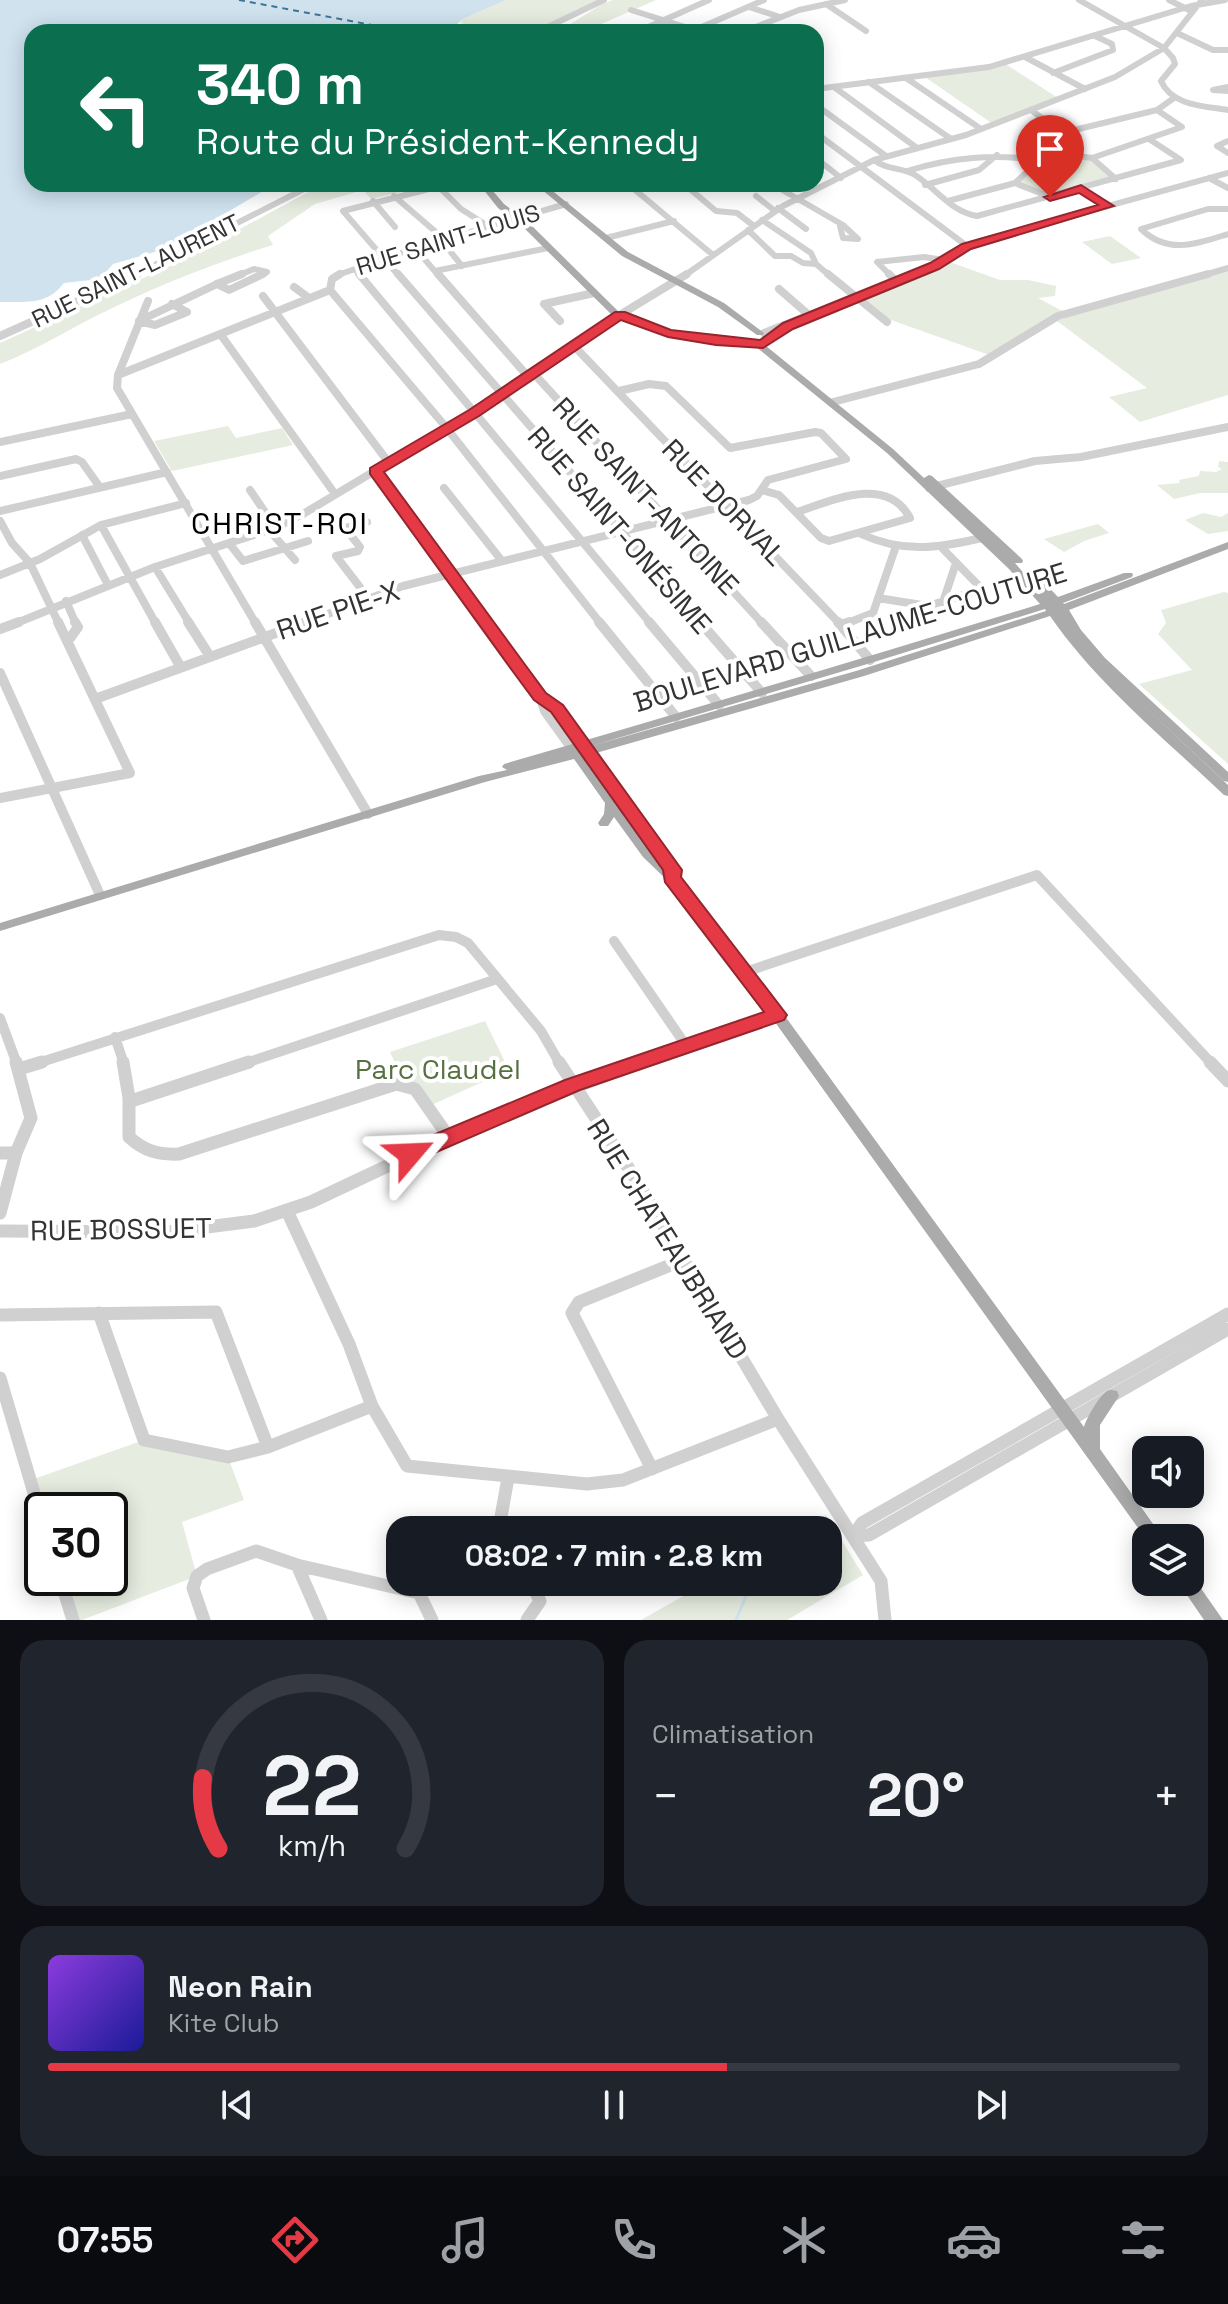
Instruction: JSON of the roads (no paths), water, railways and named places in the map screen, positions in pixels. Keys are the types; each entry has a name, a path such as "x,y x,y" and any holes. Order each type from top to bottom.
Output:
{"main road":[{"path":"490,192 620,315 662,332 735,342 760,338"},
{"path":"550,192 627,256 710,300 838,401 988,536 1101,660 1228,778"},
{"name":"BOULEVARD GUILLAUME-COUTURE","path":"580,749 768,701 1054,606 1228,536"},
{"name":"BOULEVARD GUILLAUME-COUTURE","path":"0,927 811,676 1107,592 1228,545"},
{"path":"1077,632 1077,609 1107,592"},
{"path":"1054,606 1071,639 1116,687 1228,792"},
{"path":"580,749 611,803 647,854 672,878 777,1015 886,1170 1145,1524"},
{"path":"580,749 673,870 672,878"},
{"path":"604,823 610,814 611,803"},
{"path":"1093,1451 1092,1424 1111,1396"},
{"path":"1197,1596 1214,1620"}],"street":[{"path":"554,24 604,0"},
{"path":"655,24 709,0"},
{"path":"711,24 764,0"},
{"path":"790,0 802,9"},
{"path":"767,24 802,9 843,0"},
{"path":"1079,0 1164,48 1175,64 1161,81 1166,92 1174,98 1228,110"},
{"path":"1169,0 1195,12"},
{"path":"824,88 989,67 1201,2 1225,0"},
{"path":"824,186 874,160 981,129 1115,77 1164,48 1201,2"},
{"path":"826,4 866,31"},
{"path":"749,7 780,17"},
{"path":"631,10 675,24"},
{"path":"1177,33 1213,50 1228,50"},
{"path":"1053,73 1113,50 1112,44 1094,36"},
{"path":"1155,54 1164,53 1173,58"},
{"path":"1025,57 1085,89"},
{"path":"906,78 981,129"},
{"path":"869,82 951,139"},
{"path":"824,83 917,148"},
{"path":"948,201 1015,183 1040,160 1062,133 1157,110 1174,98"},
{"path":"1031,110 1062,133"},
{"path":"1047,152 1092,158 1182,127 1157,110"},
{"path":"824,111 886,156"},
{"path":"824,139 967,246"},
{"path":"907,171 969,215 980,215 1181,160 1149,139"},
{"path":"1228,141 1217,146 1228,153"},
{"path":"874,160 886,169 907,171 936,161 972,157 997,155 1040,160"},
{"path":"925,185 974,172 997,155"},
{"path":"972,157 986,166"},
{"path":"1092,158 1116,179"},
{"path":"824,164 841,178"},
{"path":"760,338 897,282 967,246 1228,173"},
{"path":"1209,178 1228,188"},
{"path":"1015,183 1050,197"},
{"path":"1081,189 1108,206"},
{"name":"RUE SAINT-LAURENT","path":"0,336 63,310 201,243 290,192"},
{"path":"395,227 373,201 412,192"},
{"path":"444,192 461,209 488,226"},
{"path":"638,192 713,255"},
{"path":"693,192 716,211 737,213 775,256 791,256"},
{"path":"783,192 832,218 840,226"},
{"path":"0,629 155,567 280,525 533,376 776,210 811,192"},
{"path":"394,196 442,240 462,266"},
{"path":"756,196 806,229"},
{"name":"RUE SAINT-ONÉSIME","path":"373,201 343,211 762,693"},
{"name":"RUE SAINT-LOUIS","path":"118,375 330,290 336,275 415,248 566,204"},
{"path":"1228,209 1208,209 1141,229 1162,246 1175,248 1228,234"},
{"path":"762,220 814,256 816,264"},
{"path":"606,238 674,221"},
{"path":"794,245 788,252 791,256 799,262 816,264 887,322"},
{"name":"RUE SAINT-ANTOINE","path":"415,248 524,372 533,376 669,519 811,676"},
{"path":"435,271 548,248"},
{"path":"897,282 877,262 924,257 944,260"},
{"path":"838,401 979,364 1066,313 1228,268"},
{"path":"139,321 172,304 217,284 254,269 267,272 229,290 217,284"},
{"path":"355,269 719,705"},
{"path":"294,287 309,298"},
{"path":"779,289 810,316"},
{"path":"330,290 445,426 676,717"},
{"path":"560,321 544,304 594,293"},
{"path":"263,296 389,463"},
{"path":"148,301 118,375 117,388 368,814"},
{"path":"139,321 155,325 187,312 172,304"},
{"path":"221,335 335,494"},
{"name":"RUE DORVAL","path":"575,347 841,625 870,660"},
{"name":"RUE PIE-X","path":"95,699 369,599 542,550 749,500 762,490 768,480 846,459 821,433 815,432 730,448 666,386 649,384 619,391"},
{"path":"0,442 132,414"},
{"path":"936,489 1035,461 1081,457 1228,427"},
{"path":"0,476 76,459 82,462 99,486"},
{"path":"375,471 540,696 545,711 580,749"},
{"path":"0,511 167,472"},
{"path":"444,488 502,561"},
{"path":"250,490 269,518 280,525"},
{"path":"762,490 779,495 821,538 829,541 910,518 908,511 889,495 875,491 797,512"},
{"path":"0,575 30,563 101,525 186,503"},
{"path":"0,521 12,543 30,563 130,773 0,798"},
{"path":"367,522 345,528 360,547 358,551 336,556 369,599"},
{"path":"101,525 180,666"},
{"path":"269,530 295,560"},
{"path":"861,534 896,546 943,549 988,536"},
{"path":"82,535 108,585"},
{"path":"229,543 243,561 308,541"},
{"path":"841,625 873,613 896,546"},
{"path":"878,598 917,607 982,589 943,549"},
{"path":"943,602 956,563"},
{"path":"155,567 209,655"},
{"path":"66,601 78,627 68,641"},
{"path":"0,673 100,895"},
{"path":"745,972 1037,875 1228,1081"},
{"name":"RUE CHATEAUBRIAND","path":"19,1069 439,935 456,937 468,943 541,1031 572,1085 635,1178 778,1419 881,1581 885,1620"},
{"path":"614,941 687,1047"},
{"path":"131,1101 497,979"},
{"name":"RUE BOSSUET","path":"0,1231 181,1231 225,1227 288,1213 448,1136 572,1085 777,1015"},
{"path":"0,1018 19,1069 31,1118 16,1153 0,1213"},
{"path":"115,1037 125,1062 131,1101 129,1137 141,1150 162,1155 179,1154 396,1084 415,1089 448,1136"},
{"path":"0,1153 16,1153"},
{"path":"288,1213 349,1344 372,1406 407,1466 587,1484 623,1480 778,1419"},
{"path":"652,1469 572,1313 579,1302 683,1260"},
{"path":"0,1315 216,1312 268,1447"},
{"path":"99,1313 144,1440 228,1457 268,1447 372,1406"},
{"path":"853,1536 862,1523 1066,1415 1228,1314"},
{"path":"1066,1415 1111,1396 1228,1329"},
{"path":"0,1378 34,1492"},
{"path":"501,1516 508,1478"},
{"path":"204,1620 193,1588 197,1576 207,1569 256,1551 297,1565 419,1593 432,1620"},
{"path":"297,1565 321,1620"},
{"path":"66,1596 73,1620"},
{"path":"527,1620 540,1601 538,1596"}],"water":[{"path":"0,0 506,0 457,24 24,24 24,192 261,192 165,249 113,264 100,279 64,283 51,295 30,302 0,302"}],"waterway":[{"path":"736,1620 746,1596"}],"district":[{"name":"CHRIST-ROI","path":"280,524"}],"park label":[{"name":"Parc Claudel","path":"438,1069"}]}
